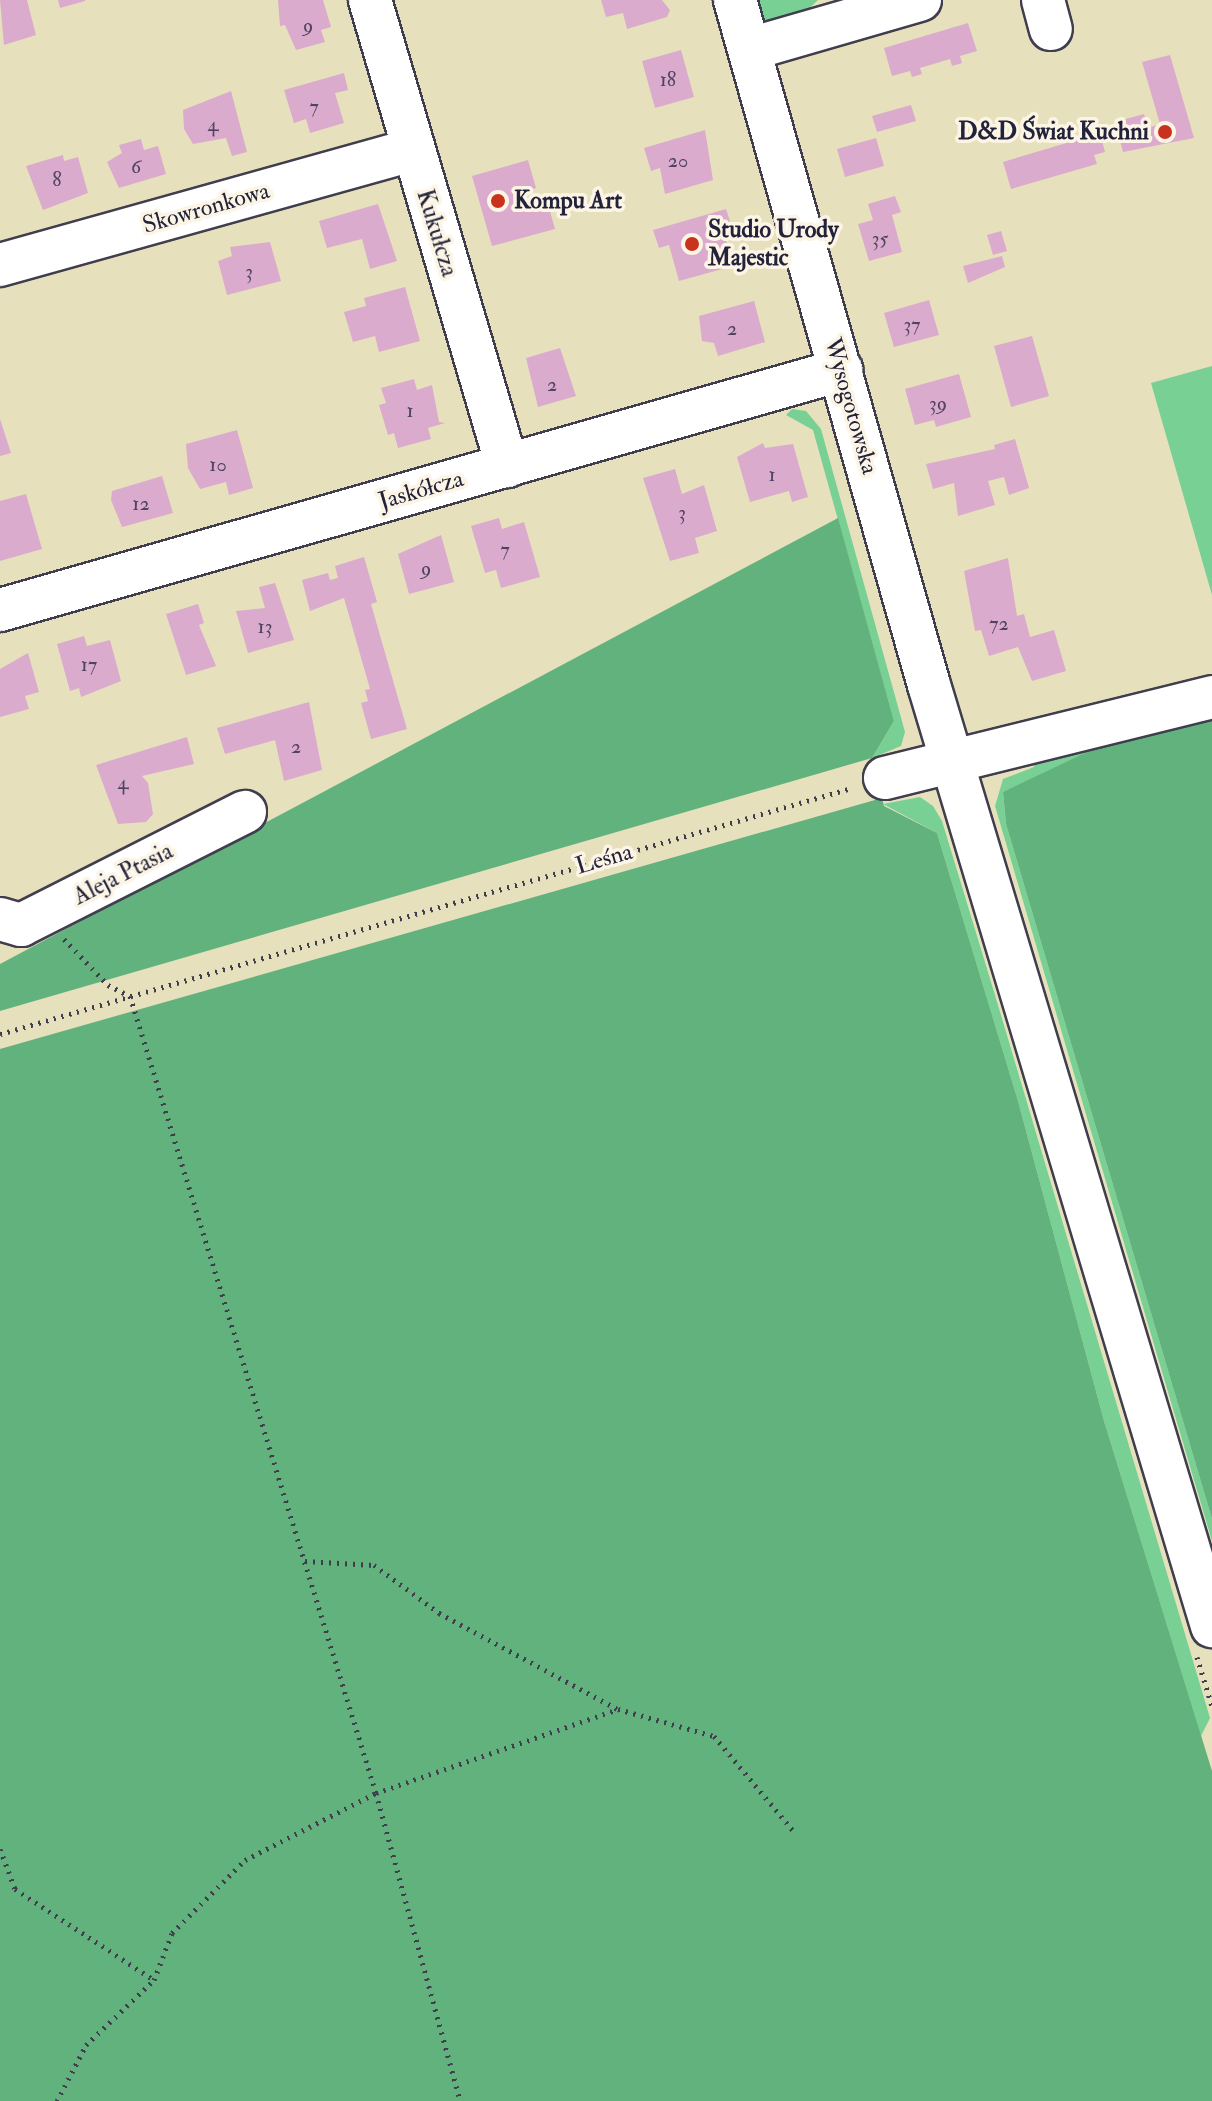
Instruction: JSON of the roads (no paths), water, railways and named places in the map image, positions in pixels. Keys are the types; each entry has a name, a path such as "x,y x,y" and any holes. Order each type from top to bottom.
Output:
{"street":[{"name":"Kukułcza","path":"370,0 507,466"},
{"name":"Wysogotowska","path":"735,0 953,762 1212,1626"},
{"path":"750,49 920,0"},
{"name":"Skowronkowa","path":"0,265 412,150"},
{"name":"Jaskółcza","path":"0,610 841,370"},
{"path":"885,778 1212,697"},
{"name":"Aleja Ptasia","path":"0,919 14,926 41,916 245,812"}],"place":[{"name":"D&D Świat Kuchni","path":"1165,132"},
{"name":"Kompu Art","path":"498,201"},
{"name":"Studio Urody Majestic","path":"692,244"}]}
